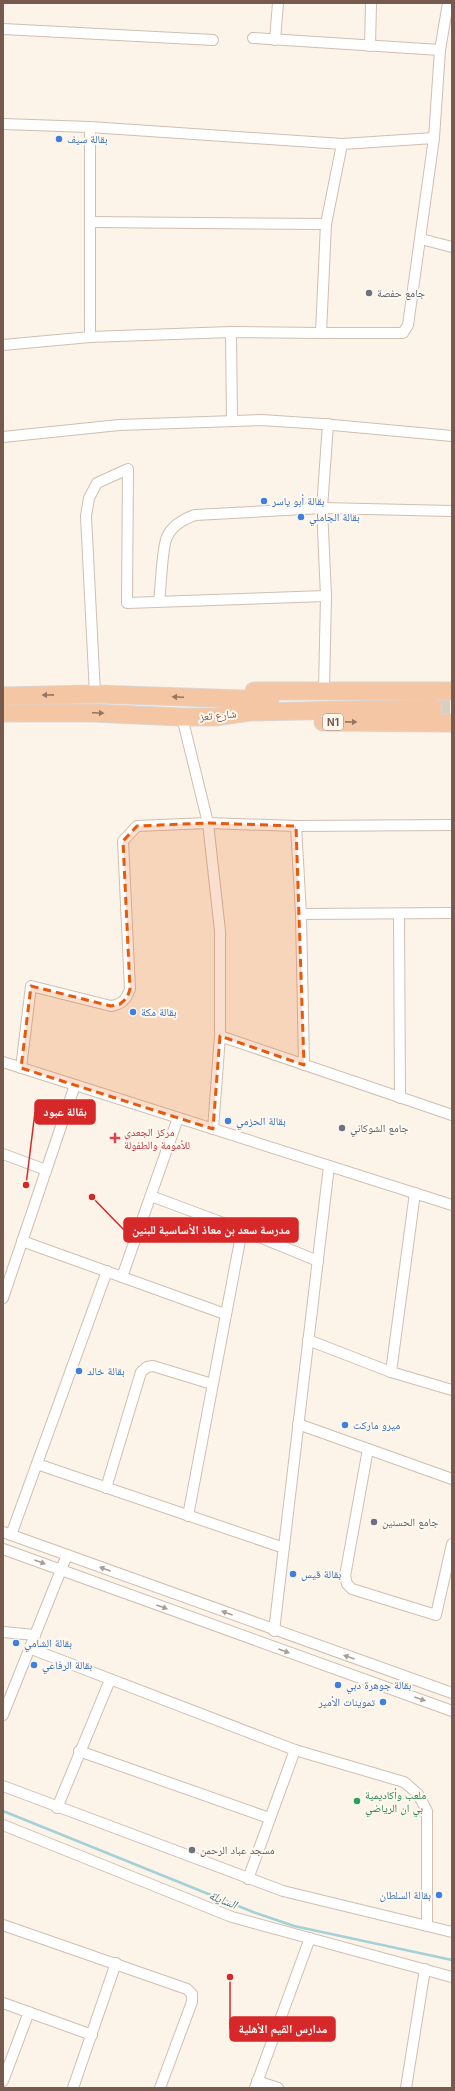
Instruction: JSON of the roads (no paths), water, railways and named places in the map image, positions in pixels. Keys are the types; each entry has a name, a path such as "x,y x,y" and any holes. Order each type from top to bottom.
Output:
{"highway":[{"name":"N1","path":"217,698 250,692 324,690 452,691"},
{"name":"شارع تعز","path":"3,696 95,694 250,700 433,704 249,712 215,717 93,713 3,713"},
{"name":"N1","path":"215,717 249,721 452,723"}],"street":[{"path":"275,40 278,3"},
{"path":"370,46 372,3"},
{"path":"3,345 90,337 231,332 403,333 408,325 421,239 434,138 440,50 448,32 448,3"},
{"path":"3,29 214,40"},
{"path":"253,38 440,50"},
{"path":"3,124 90,127 342,144 434,138"},
{"path":"90,127 90,337"},
{"path":"321,333 326,224 342,144"},
{"path":"90,222 326,224"},
{"path":"421,239 452,247"},
{"path":"231,332 232,421"},
{"path":"3,437 120,425 261,420 328,424 452,436"},
{"path":"324,690 326,596 322,508 328,424"},
{"path":"95,694 86,516 89,498 96,483 128,469 127,603 326,596"},
{"path":"159,602 166,537 174,526 184,519 196,515 322,508 452,510"},
{"path":"182,717 208,823 220,931 220,1036 213,1129"},
{"path":"21,1068 31,986 111,1006 120,1004 127,998 130,989 123,841 137,826 208,823 296,826 452,825"},
{"path":"296,826 301,914 304,1065"},
{"path":"301,914 452,914"},
{"path":"399,914 400,1098"},
{"path":"220,1036 452,1115"},
{"path":"3,1062 452,1205"},
{"path":"3,1298 75,1085"},
{"path":"122,1277 178,1118"},
{"path":"3,1154 46,1170"},
{"path":"274,1631 329,1166"},
{"path":"391,1372 415,1193"},
{"path":"151,1196 242,1230 318,1261"},
{"path":"188,1516 242,1230"},
{"path":"22,1241 225,1314"},
{"path":"107,1272 37,1464 7,1534 452,1694"},
{"path":"308,1340 391,1372 452,1390"},
{"path":"106,1488 141,1372 147,1367 153,1366 212,1384"},
{"path":"298,1424 452,1479"},
{"path":"368,1449 345,1576 346,1584 352,1589 436,1615 452,1544"},
{"path":"37,1464 284,1548"},
{"path":"3,1549 452,1711"},
{"path":"3,1715 67,1555"},
{"path":"3,1632 35,1635"},
{"path":"29,1648 295,1750 404,1782 418,1794 428,1811 427,1926"},
{"path":"360,1678 366,1663"},
{"path":"57,1808 110,1680"},
{"path":"248,1879 295,1750"},
{"path":"79,1752 269,1818"},
{"path":"3,1786 57,1808 283,1891 452,1932"},
{"path":"3,1825 232,1917 452,1977"},
{"path":"3,1925 187,1989 192,1994 192,2002 160,2088"},
{"path":"278,2088 256,2084 310,1938"},
{"path":"73,2088 116,1964"},
{"path":"406,2088 425,1969"},
{"path":"3,2003 92,2035"},
{"path":"3,2078 29,2012"}],"waterway":[{"name":"السايلة","path":"3,1811 253,1912 294,1926 452,1960"}],"tunnel":[{"path":"433,708 452,708"}],"place":[{"name":"بقالة سيف","path":"59,139"},
{"name":"جامع حفصة","path":"369,293"},
{"name":"بقالة أبو ياسر","path":"264,501"},
{"name":"بقالة الجاملي","path":"301,517"},
{"name":"بقالة مكة","path":"133,1012"},
{"name":"بقالة الحزمي","path":"228,1121"},
{"name":"جامع الشوكاني","path":"342,1128"},
{"name":"مركز الجعدي للأمومة والطفولة","path":"115,1138"},
{"name":"بقالة عبود","path":"26,1185"},
{"name":"مدرسة سعد بن معاذ الأساسية للبنين","path":"92,1197"},
{"name":"بقالة خالد","path":"79,1371"},
{"name":"ميرو ماركت","path":"345,1425"},
{"name":"جامع الحسنين","path":"374,1522"},
{"name":"بقالة قيس","path":"293,1574"},
{"name":"بقالة الشامي","path":"16,1643"},
{"name":"بقالة الرفاعي","path":"34,1665"},
{"name":"بقالة جوهرة دبي","path":"338,1685"},
{"name":"تموينات الأمير","path":"383,1702"},
{"name":"ملعب وأكاديمية بي ان الرياضي","path":"357,1801"},
{"name":"مسجد عباد الرحمن","path":"192,1850"},
{"name":"بقالة السلطان","path":"439,1895"},
{"name":"مدارس القيم الأهلية","path":"230,1977"}]}
